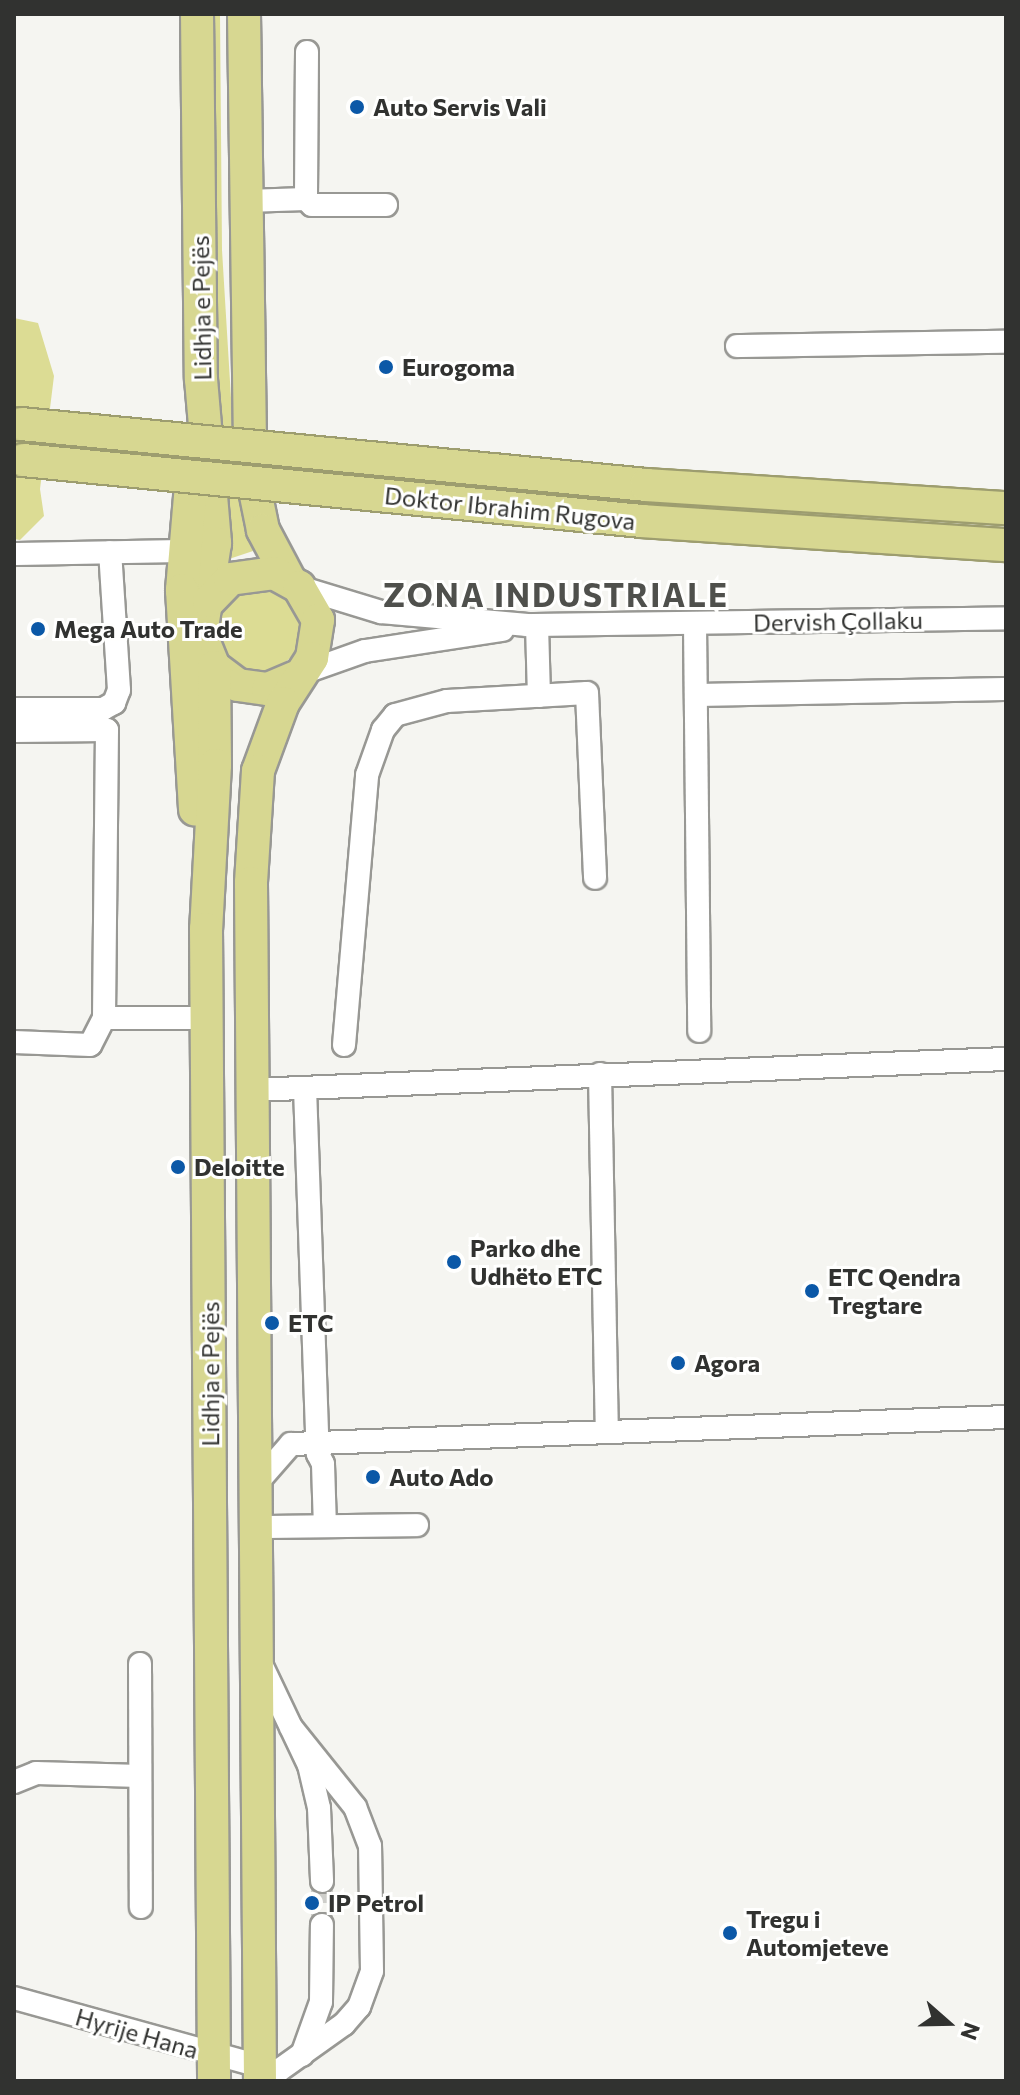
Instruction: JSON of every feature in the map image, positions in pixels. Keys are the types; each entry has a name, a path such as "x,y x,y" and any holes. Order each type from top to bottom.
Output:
{"highway":[{"name":"Lidhja e Pejës","path":"197,14 201,379 214,504 209,601 201,635 214,667 215,765 206,929 214,2068"},
{"name":"Lidhja e Pejës","path":"244,14 250,466 263,530 294,583 311,602 318,630 312,658 298,675 265,748 257,785 251,883 260,2075"},
{"path":"201,379 184,551 183,636 206,929"},
{"name":"Doktor Ibrahim Rugova","path":"18,424 646,485 1006,508"},
{"name":"Doktor Ibrahim Rugova","path":"18,460 642,521 1006,545"},
{"path":"209,601 244,573 274,573 294,583"},
{"path":"214,667 225,678 253,689 268,689 298,675"}],"street":[{"path":"307,52 306,199 312,205 386,205"},
{"path":"246,201 306,199"},
{"path":"737,346 1006,342"},
{"path":"14,554 184,551"},
{"path":"14,709 103,709 114,703 119,690 110,552"},
{"path":"294,583 381,612 532,625"},
{"name":"Dervish Çollaku","path":"532,625 1006,618"},
{"path":"695,624 699,1031"},
{"path":"298,675 365,651 532,625"},
{"path":"532,625 539,696"},
{"path":"696,695 1006,689"},
{"path":"344,1045 363,805 383,730 395,715 414,706 587,693 595,878"},
{"path":"14,731 107,730 104,1018 90,1045 14,1042"},
{"path":"104,1018 207,1018"},
{"path":"253,1090 1006,1059"},
{"path":"600,1074 607,1430"},
{"path":"305,1088 317,1444 325,1526"},
{"path":"256,1484 317,1417"},
{"path":"291,1444 1006,1417"},
{"path":"257,1527 417,1525"},
{"path":"258,1658 315,1786 322,1881"},
{"path":"140,1664 141,1907"},
{"path":"260,2075 278,2071 299,2060 344,2024 368,1988 370,1846 355,1807 291,1727"},
{"path":"14,1782 36,1773 140,1776"},
{"path":"299,2060 321,2002 322,1925"},
{"name":"Hyrije Hana","path":"14,1998 214,2068 260,2075"}],"green space":[{"path":"207,14 220,14 222,250 236,480 253,551 223,561"},
{"path":"14,318 38,323 54,376 40,489 44,516 20,540 14,539"},
{"path":"252,589 268,589 283,596 294,607 301,630 298,646 289,659 268,671 252,671 237,664 226,653 219,638 219,622 226,607 237,596"}],"tunnel":[{"path":"322,1881 322,1925"}],"place":[{"name":"Auto Servis Vali","path":"357,107"},
{"name":"Eurogoma","path":"386,367"},
{"name":"Mega Auto Trade","path":"38,629"},
{"name":"Deloitte","path":"178,1167"},
{"name":"Parko dhe Udhëto ETC","path":"454,1262"},
{"name":"ETC Qendra Tregtare","path":"812,1291"},
{"name":"ETC","path":"272,1323"},
{"name":"Agora","path":"678,1363"},
{"name":"Auto Ado","path":"373,1477"},
{"name":"IP Petrol","path":"312,1903"},
{"name":"Tregu i Automjeteve","path":"730,1933"}],"district":[{"name":"ZONA INDUSTRIALE","path":"556,594"}]}
